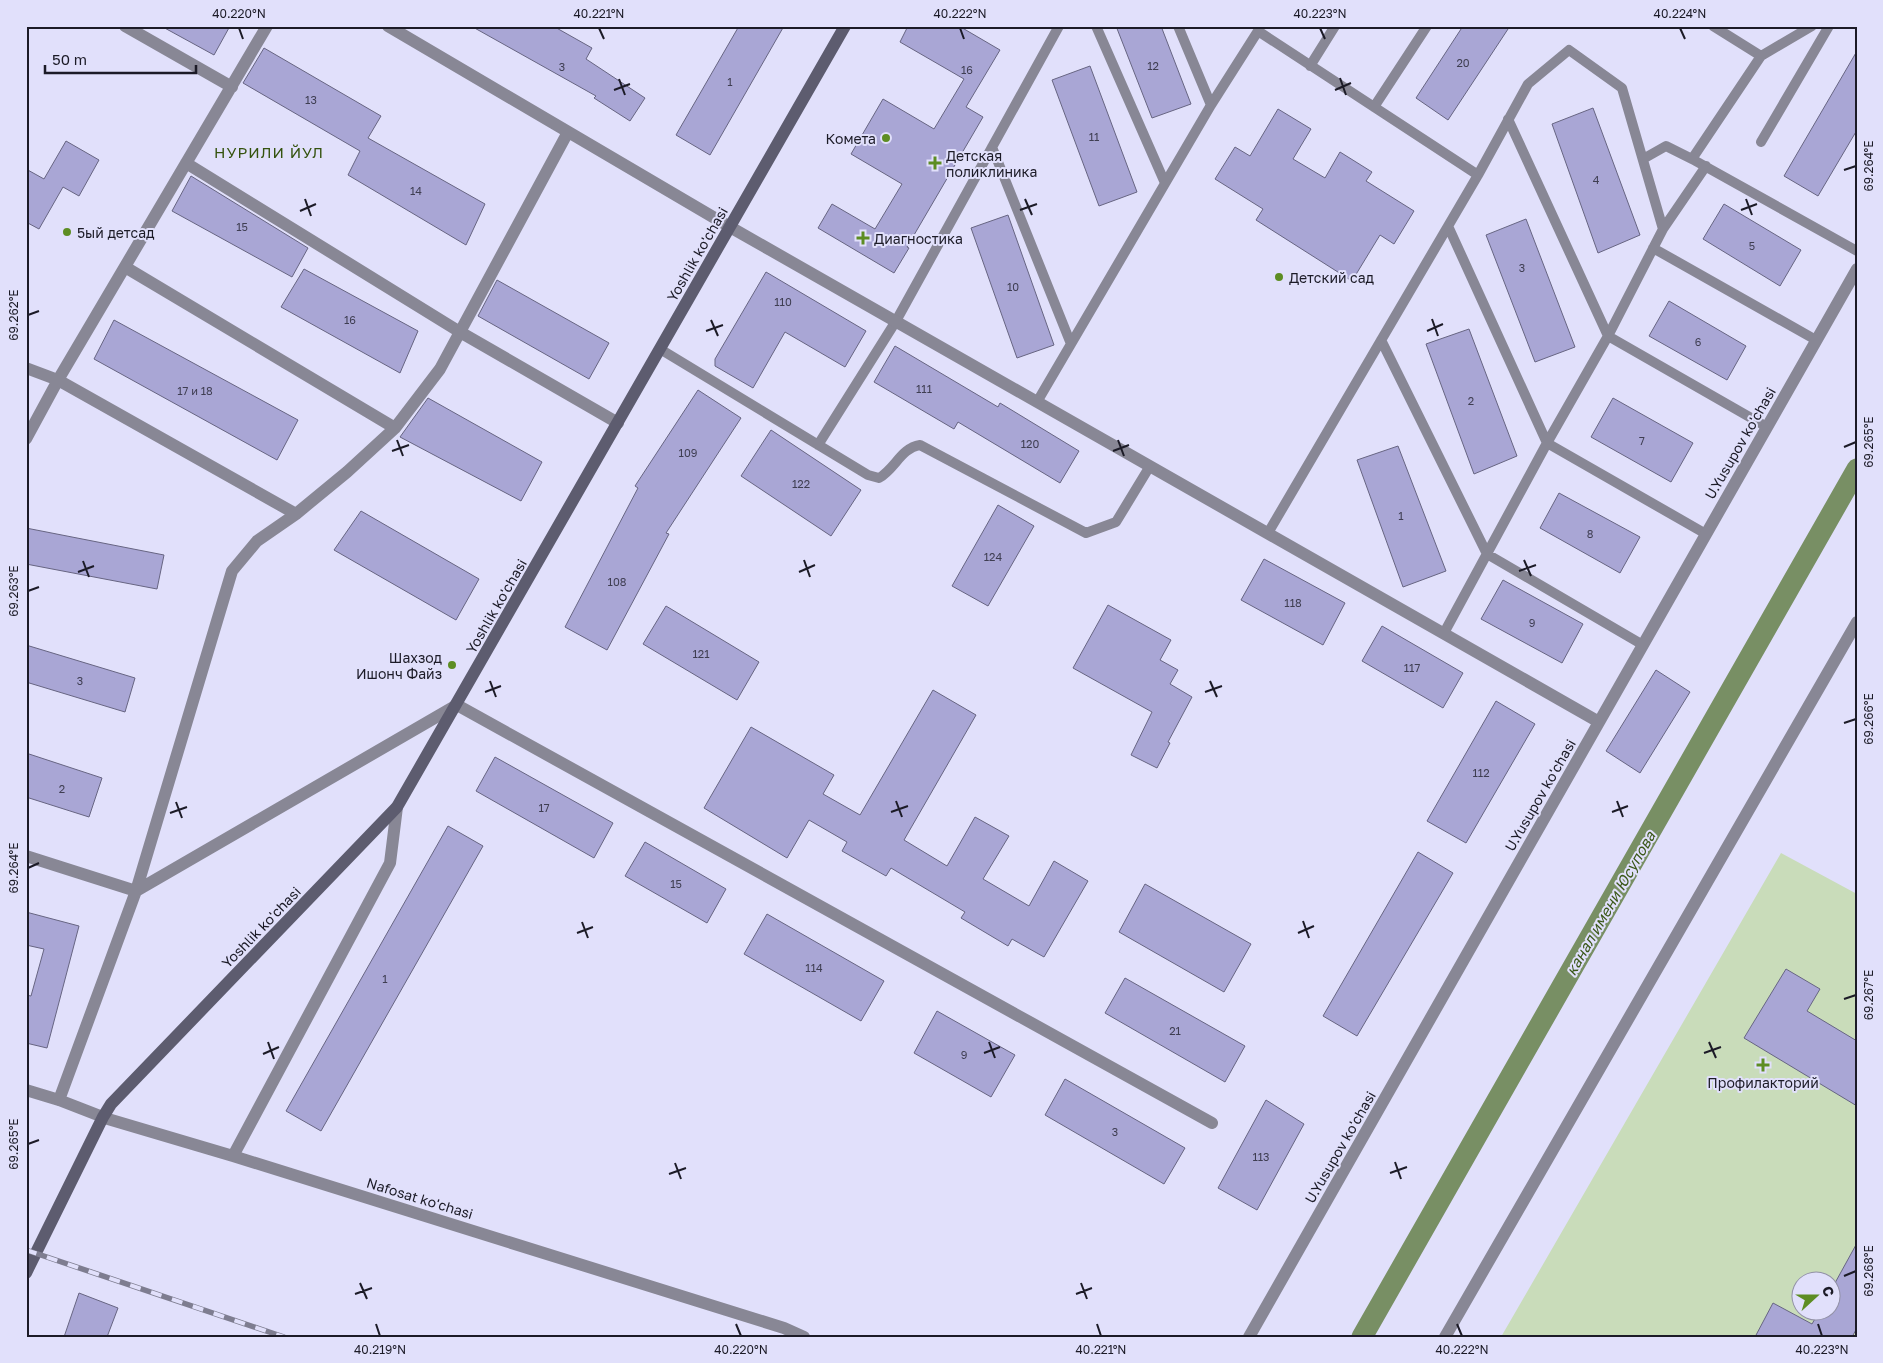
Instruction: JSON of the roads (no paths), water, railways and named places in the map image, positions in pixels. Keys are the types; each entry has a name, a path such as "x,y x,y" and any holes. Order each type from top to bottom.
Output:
{"street":[{"path":"125,26 232,87"},
{"path":"26,438 58,380 267,26"},
{"path":"388,26 730,227 1599,722"},
{"name":"Yoshlik ko'chasi","path":"26,1273 111,1104 397,807 845,26"},
{"path":"59,1100 136,891 232,571 257,540 296,514 347,472 395,428 440,369 568,132"},
{"path":"186,163 460,332 618,423"},
{"path":"125,267 395,428"},
{"name":"U.Yusupov ko'chasi","path":"1249,1337 1857,269"},
{"path":"26,368 58,380 296,514"},
{"path":"1445,1337 1857,622"},
{"path":"26,856 136,891 457,704 1212,1123"},
{"path":"233,1156 390,863 397,807"},
{"name":"Nafosat ko'chasi","path":"26,1090 103,1117 784,1328 804,1337"}],"lane":[{"path":"818,445 896,321 1059,26"},
{"path":"1096,26 1165,183"},
{"path":"1178,26 1211,105"},
{"path":"1310,66 1335,26"},
{"path":"1374,107 1427,26"},
{"path":"1712,26 1761,56"},
{"path":"1692,159 1761,56 1812,26"},
{"path":"1761,142 1830,26"},
{"path":"1037,402 1211,105 1258,32 1478,175"},
{"path":"1268,533 1478,175 1528,84 1569,50 1622,88 1663,229"},
{"path":"1508,119 1608,336 1766,427"},
{"path":"1643,159 1666,146 1706,166 1857,251"},
{"path":"992,147 1071,344"},
{"path":"1444,633 1547,443 1608,336 1663,229 1706,166"},
{"path":"1448,226 1547,443 1706,534"},
{"path":"1653,248 1816,340"},
{"path":"1381,340 1487,554 1643,645"},
{"path":"660,349 868,475 879,478 887,473 911,446 920,445 1086,533 1116,522 1150,466"}],"waterway":[{"name":"канал имени Юсупова","path":"1362,1337 1857,469"}],"railway":[{"path":"26,1250 284,1337"}],"place":[{"name":"Комета","path":"886,138"},
{"name":"Детская поликлиника","path":"935,163"},
{"name":"5ый детсад","path":"67,232"},
{"name":"Диагностика","path":"863,238"},
{"name":"Детский сад","path":"1279,277"},
{"name":"Шахзод Ишонч Файз","path":"452,665"},
{"name":"Профилакторий","path":"1763,1065"}],"district":[{"name":"НУРИЛИ ЙУЛ","path":"269,152"}]}
